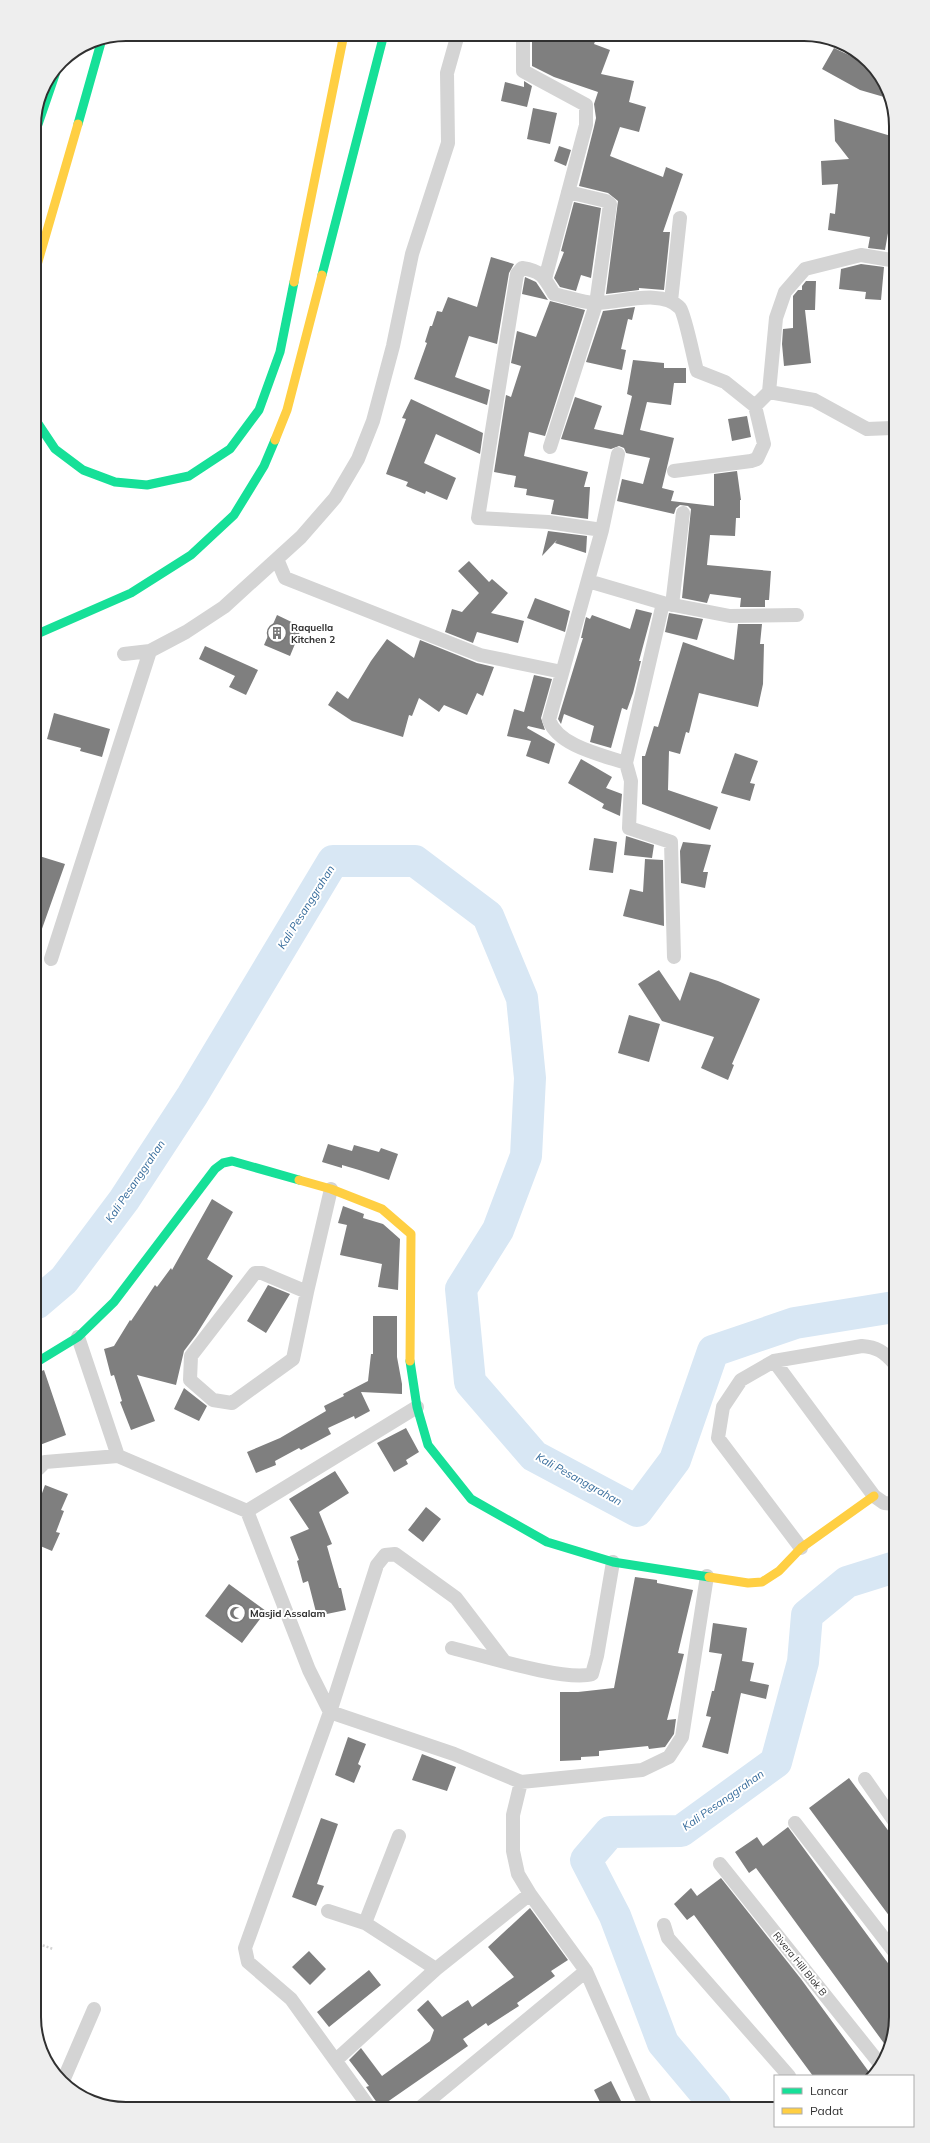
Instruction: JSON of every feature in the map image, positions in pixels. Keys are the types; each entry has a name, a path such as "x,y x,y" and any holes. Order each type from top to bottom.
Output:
{"main road":[{"path":"41,428 55,449 83,470 114,482 147,485 189,476 230,449 259,410 280,352 343,41"},
{"path":"41,633 131,593 191,555 234,515 264,466 287,410 382,41"},
{"path":"41,251 100,45"},
{"path":"43,110 51,86"},
{"path":"41,1360 78,1337 114,1302 215,1168 232,1160 331,1189 382,1209 411,1234 409,1353 417,1407 428,1445 471,1499 547,1542 613,1562 748,1583 762,1582 779,1571 801,1548 874,1496"}],"street":[{"path":"124,654 150,651 186,632 224,607 301,537 335,498 358,459 373,421 393,346 412,254 448,143 447,73 456,41"},
{"path":"523,41 523,71 586,105 586,125 545,279"},
{"path":"550,447 596,304 610,204 606,201 568,192"},
{"path":"671,301 680,218"},
{"path":"755,406 769,392 776,318 785,292 805,269 861,255 889,260"},
{"path":"602,530 548,522 478,518 517,274 522,268 536,270 545,279 554,294 596,304 638,298 671,301 681,309 697,371 725,382 755,406 764,444 757,459 674,471"},
{"path":"769,392 814,400 867,429 889,428"},
{"path":"618,454 602,530 549,720 552,728 566,741 626,763"},
{"path":"674,958 671,842 629,828 631,781 626,763 668,604 683,513"},
{"path":"277,559 285,578 480,655 562,672"},
{"path":"588,581 668,604 730,616 797,615"},
{"path":"51,959 150,651"},
{"path":"307,1292 262,1273 255,1273 191,1356 190,1380 213,1400 232,1403 293,1359 331,1189"},
{"path":"78,1337 118,1456"},
{"path":"801,1548 718,1438 723,1407 741,1380 774,1361 862,1346 873,1347 884,1352 889,1358"},
{"path":"774,1361 874,1496 884,1503 889,1503"},
{"path":"247,1511 417,1407"},
{"path":"41,1466 45,1462 118,1456 247,1511 309,1670 330,1712 454,1754 521,1782 642,1770 669,1757 682,1737 707,1576"},
{"path":"365,2102 292,1999 248,1962 245,1948 330,1712 377,1565 385,1555 395,1554 456,1598 504,1661"},
{"path":"452,1648 556,1673 584,1676 592,1674 597,1656 613,1562"},
{"path":"865,1779 889,1812"},
{"path":"521,1782 513,1815 513,1851 518,1874 530,1894 586,1971 643,2102"},
{"path":"795,1823 889,1945"},
{"path":"364,1923 399,1836"},
{"name":"Rivera Hill Blok B","path":"720,1864 877,2060"},
{"path":"336,2060 436,1969 530,1894"},
{"path":"328,1911 364,1923 436,1969"},
{"path":"664,1925 668,1938 787,2075"},
{"path":"427,2102 586,1971"},
{"path":"65,2076 94,2009"}],"path":[{"path":"41,1945 53,1949"}],"building":[{"path":"532,41 595,41 594,44 610,50 601,74 634,81 629,102 646,107 639,132 620,127 610,156 663,177 666,167 683,174 663,232 670,232 664,290 639,288 639,290 606,294 618,201 608,193 579,186 596,118 594,104 598,92 554,77 532,66"},
{"path":"834,48 854,57 864,66 878,83 884,97 860,90 822,69"},
{"path":"524,81 532,86 527,107 501,101 505,82 524,87"},
{"path":"533,108 557,113 550,144 527,139"},
{"path":"834,119 889,135 889,227 885,250 868,248 870,237 828,230 830,213 835,214 838,184 822,185 821,161 849,159 835,141"},
{"path":"559,146 571,150 566,166 554,161"},
{"path":"574,202 601,208 591,278 581,275 576,291 560,287 554,278 564,252 561,251"},
{"path":"491,257 514,264 509,273 497,344 469,336 455,377 490,390 487,405 414,379 427,343 425,342 430,326 432,326 437,311 442,312 448,297 477,307"},
{"path":"861,264 884,267 881,300 865,299 866,292 839,289 841,269"},
{"path":"525,277 536,282 548,300 522,294"},
{"path":"806,281 816,281 815,310 805,310 811,363 784,366 782,344 783,329 793,328 793,296 798,290 802,290 802,286"},
{"path":"550,301 585,310 545,436 529,432 524,456 588,472 584,487 590,487 588,519 551,514 554,500 526,495 527,489 514,487 516,476 494,472 506,395 511,397 521,366 511,363 517,331 536,337"},
{"path":"635,307 632,320 628,319 621,349 626,350 622,370 586,362 603,311"},
{"path":"633,360 664,363 664,368 686,368 686,383 674,383 671,405 647,402 640,430 674,438 662,488 674,491 671,501 714,506 714,474 737,471 741,500 740,518 736,518 735,536 710,535 707,565 771,571 769,600 765,600 765,607 740,607 741,598 710,594 707,603 682,598 691,509 688,506 680,505 676,508 674,514 617,501 622,479 643,484 650,458 626,453 624,448 619,446 611,449 561,439 575,397 602,406 594,429 623,435 632,396 627,394"},
{"path":"411,399 483,433 480,454 436,434 424,463 456,478 447,500 426,491 425,494 406,486 408,482 386,474 406,419 402,418"},
{"path":"747,416 751,437 732,441 728,419"},
{"path":"548,531 587,536 586,553 555,543 557,540 542,556"},
{"path":"469,561 489,582 492,579 508,593 491,613 524,621 518,643 477,632 473,643 445,632 452,609 462,612 479,593 458,571"},
{"path":"535,598 570,611 565,632 527,618"},
{"path":"636,609 652,613 639,661 641,661 633,693 627,710 622,708 611,748 590,742 594,726 564,714 561,724 558,719 583,638 581,638 586,617 590,619 592,615 630,629"},
{"path":"669,613 703,619 697,640 665,632"},
{"path":"277,615 302,627 290,656 264,645"},
{"path":"738,624 762,624 760,644 764,644 763,684 758,707 699,693 689,733 686,732 680,754 669,751 668,790 718,807 710,830 642,804 642,756 645,756 654,726 658,727 683,642 734,660"},
{"path":"387,639 414,658 420,640 477,663 494,667 483,696 477,693 467,715 444,705 439,712 419,698 412,716 409,715 403,737 352,721 328,705 337,691 348,699 371,661"},
{"path":"205,646 258,670 246,695 229,687 235,676 199,659"},
{"path":"534,675 552,679 541,718 545,730 528,726 527,728 555,744 549,764 526,756 531,741 507,736 514,709 524,712"},
{"path":"54,713 110,729 102,757 80,751 81,748 47,739"},
{"path":"735,753 758,761 750,783 755,784 750,801 721,793"},
{"path":"581,759 612,777 606,788 622,794 620,816 602,808 604,804 568,783"},
{"path":"626,836 654,845 652,858 624,855"},
{"path":"594,838 617,842 613,873 589,870"},
{"path":"683,842 711,845 703,872 708,872 705,888 681,883 680,851"},
{"path":"41,857 65,864 41,932"},
{"path":"645,859 663,860 664,926 623,916 630,889 643,892"},
{"path":"659,970 680,1001 690,972 718,981 760,999 732,1064 734,1065 728,1080 701,1068 714,1037 662,1021 638,984"},
{"path":"629,1015 660,1024 649,1062 618,1053"},
{"path":"328,1144 352,1151 354,1145 379,1152 381,1148 398,1154 389,1180 342,1165 342,1168 322,1162"},
{"path":"212,1199 233,1212 207,1259 233,1276 196,1335 184,1351 176,1385 137,1375 155,1421 131,1430 120,1402 122,1401 114,1375 111,1376 104,1349 114,1346 130,1320 131,1321 155,1285 157,1287 171,1268 172,1270"},
{"path":"343,1206 364,1214 363,1218 383,1224 400,1239 398,1290 378,1287 382,1264 340,1255 347,1225 338,1223"},
{"path":"268,1285 290,1294 266,1333 247,1321"},
{"path":"373,1316 397,1316 397,1357 402,1384 402,1394 361,1392 370,1411 355,1419 354,1416 328,1428 331,1434 301,1450 299,1448 275,1461 276,1465 256,1473 247,1452 280,1438 326,1411 324,1406 368,1381 371,1354 373,1354"},
{"path":"44,1370 66,1435 41,1444 41,1371"},
{"path":"184,1388 207,1406 199,1421 174,1409"},
{"path":"406,1428 419,1452 406,1460 408,1464 394,1472 377,1443"},
{"path":"335,1471 349,1493 319,1512 332,1544 327,1546 339,1588 341,1588 346,1610 317,1616 308,1581 303,1583 297,1561 299,1560 290,1537 309,1529 289,1499"},
{"path":"45,1485 68,1494 61,1510 64,1511 56,1532 60,1533 52,1551 41,1546 41,1496"},
{"path":"426,1507 441,1519 423,1542 408,1530"},
{"path":"635,1577 657,1580 657,1583 693,1590 678,1653 684,1654 667,1720 676,1719 674,1734 665,1747 649,1749 648,1746 599,1751 599,1756 581,1757 581,1760 560,1761 560,1692 578,1692 614,1688"},
{"name":"Masjid Assalam","path":"229,1584 266,1611 242,1643 205,1616"},
{"path":"713,1623 747,1628 742,1661 754,1663 750,1681 769,1685 766,1699 741,1693 728,1754 702,1747 711,1717 706,1716 712,1691 714,1691 722,1654 709,1652"},
{"path":"348,1737 366,1744 358,1764 361,1766 354,1783 335,1775"},
{"path":"422,1754 456,1767 447,1791 412,1780"},
{"path":"849,1778 889,1832 889,1916 809,1808"},
{"path":"321,1818 338,1824 317,1884 324,1886 316,1906 292,1897"},
{"path":"788,1827 889,1964 889,2023 884,2043 756,1868 749,1873 735,1852 757,1837 763,1846"},
{"path":"721,1878 801,1979 869,2072 866,2075 812,2075 694,1915 687,1920 674,1904 691,1888 697,1896"},
{"path":"530,1908 568,1960 551,1971 555,1976 517,2003 519,2006 488,2026 486,2023 463,2039 468,2046 387,2102 376,2102 366,2087 369,2086 349,2060 361,2048 382,2076 430,2041 434,2030 417,2010 428,2000 442,2017 468,2000 472,2007 514,1977 488,1947"},
{"path":"309,1951 326,1969 310,1985 292,1967"},
{"path":"369,1970 381,1985 329,2027 317,2012"},
{"path":"611,2081 622,2102 600,2102 594,2090"}],"waterway":[{"name":"Kali Pesanggrahan","path":"41,1300 64,1280 124,1200 192,1096 333,861 415,861 488,916 522,998 530,1078 526,1156 498,1230 461,1289 470,1382 534,1456 637,1511 675,1460 713,1351 795,1323 889,1308"},
{"name":"Kali Pesanggrahan","path":"712,2102 663,2043 615,1916 586,1860 610,1832 681,1831 776,1762 803,1662 807,1615 847,1582 889,1569"}],"traffic: fast":[{"path":"322,275 382,41"},
{"path":"78,124 100,45"},
{"path":"43,110 51,86"},
{"path":"41,428 55,449 83,470 115,482 147,485 189,476 230,449 259,410 280,352 294,282"},
{"path":"41,632 131,593 191,555 234,515 264,466 275,440"},
{"path":"41,1360 78,1337 114,1302 215,1169 223,1163 232,1161 299,1180"},
{"path":"410,1361 417,1407 428,1445 471,1499 547,1542 613,1562 709,1577"}],"traffic: slow":[{"path":"294,282 343,41"},
{"path":"41,251 78,124"},
{"path":"275,440 287,410 322,275"},
{"path":"299,1180 331,1189 382,1209 411,1234 410,1361"},
{"path":"709,1577 748,1583 762,1582 779,1571 801,1548 874,1496"}],"place":[{"name":"Raquella Kitchen 2","path":"277,633"},
{"name":"Masjid Assalam","path":"236,1613"}]}
